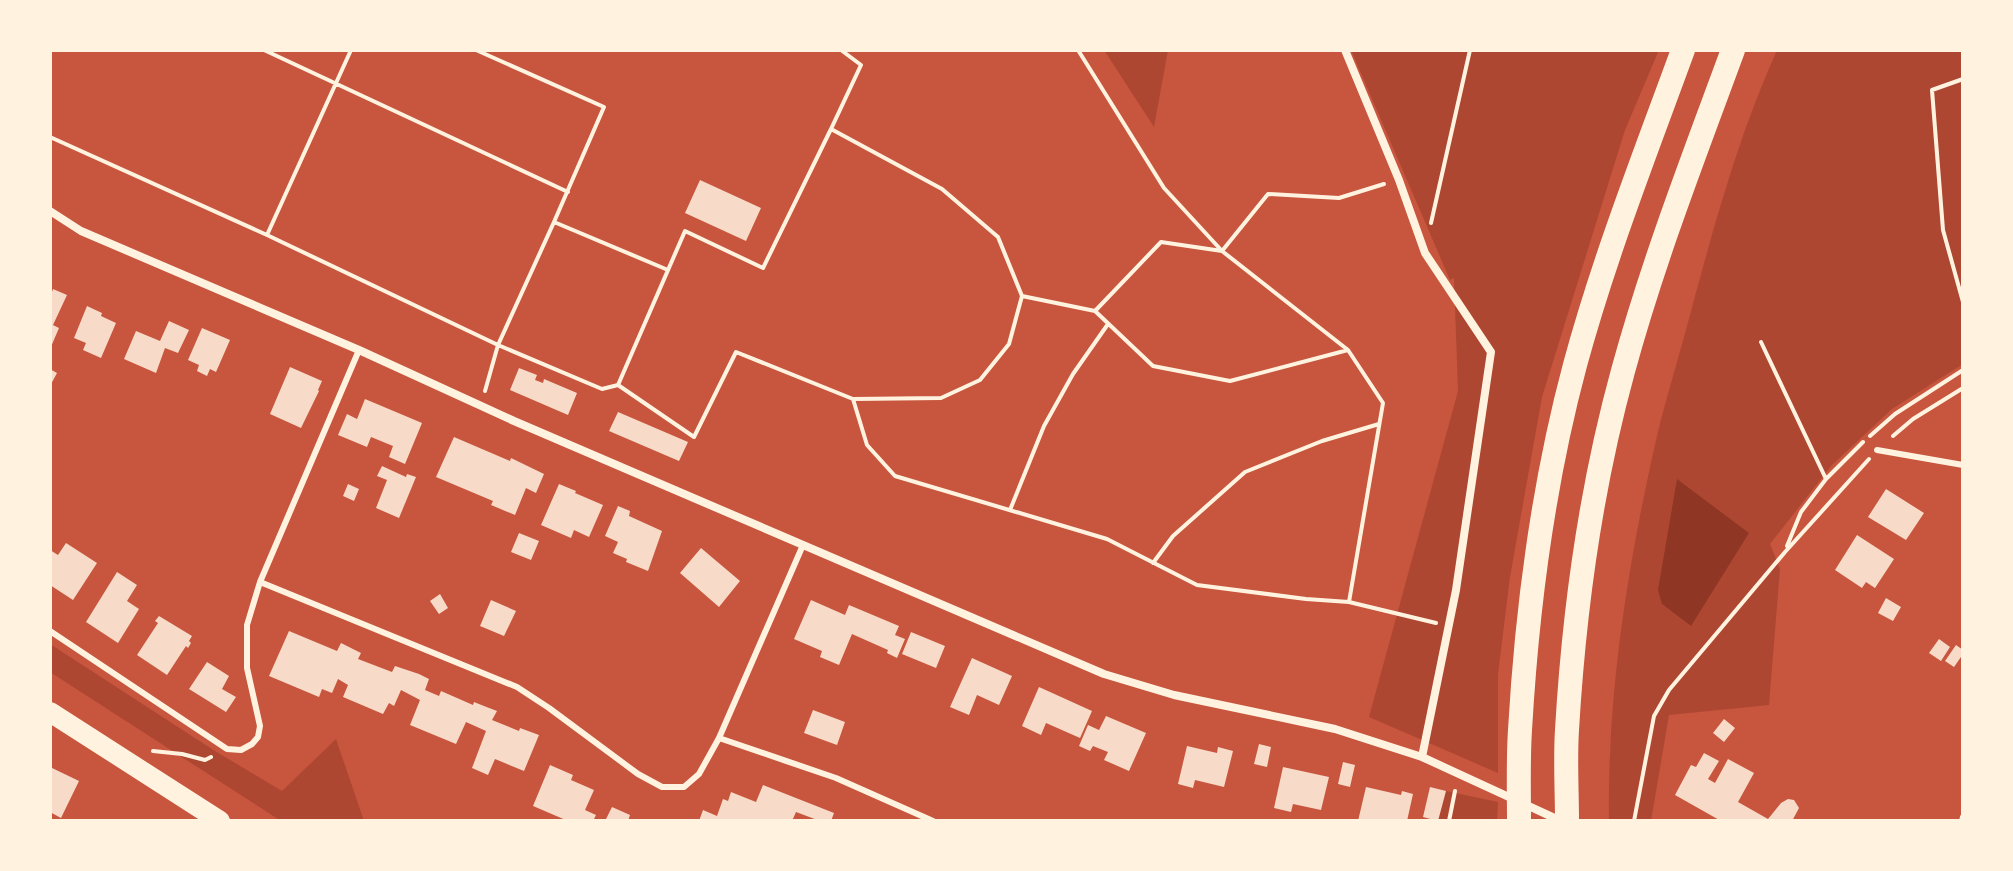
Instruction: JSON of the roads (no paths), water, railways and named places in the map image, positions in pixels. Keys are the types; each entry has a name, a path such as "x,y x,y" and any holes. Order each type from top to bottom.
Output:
{"highway":[{"path":"1519,821 1520,731 1532,591 1548,485 1575,366 1623,214 1683,50"},
{"path":"1564,821 1567,732 1579,596 1595,491 1622,373 1664,236 1733,50"}],"main road":[{"path":"50,712 220,821"}],"street":[{"path":"1345,50 1399,180 1425,253 1491,352 1456,590 1422,757"},
{"path":"50,211 81,231 359,350 481,407 1104,674 1174,695 1335,729 1422,757 1564,821"}],"lane":[{"path":"50,631 227,749 241,750 252,744 258,737 260,726 247,668 247,625 260,582 359,350"},
{"path":"1877,450 1963,465"},
{"path":"260,582 517,687 638,774 662,787 684,787 699,774 719,738 803,545"},
{"path":"719,738 836,778 933,821"}]}
